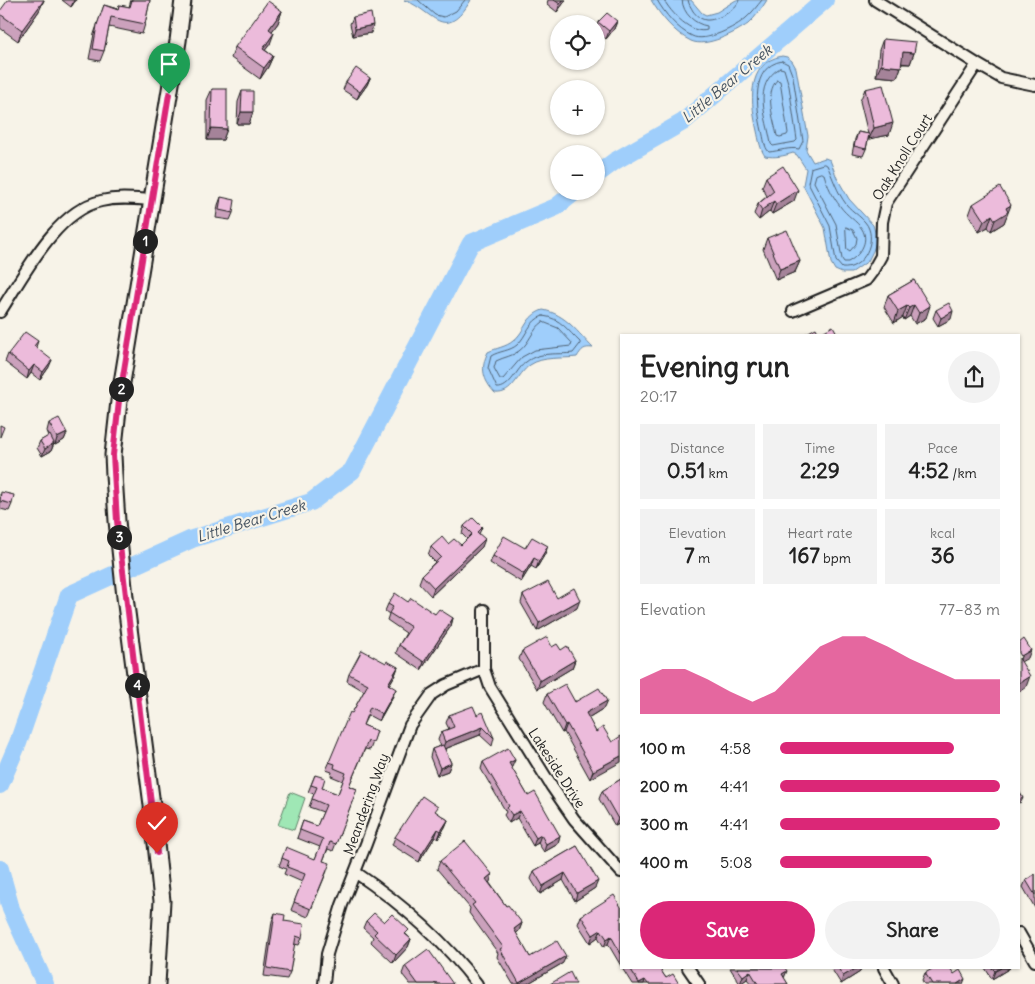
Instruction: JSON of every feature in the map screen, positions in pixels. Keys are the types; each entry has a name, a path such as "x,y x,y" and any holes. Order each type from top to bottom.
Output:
{"main road":[{"path":"157,984 162,901 152,805 125,597 113,455 119,401 178,42 183,0"}],"street":[{"path":"875,0 1001,78 1035,85"},
{"name":"Oak Knoll Court","path":"793,310 866,280 872,272 881,256 882,222 886,203 977,64"},
{"path":"0,312 46,243 60,225 72,214 101,201 123,198 151,200"},
{"path":"484,610 484,669"},
{"name":"Meandering Way","path":"324,984 327,954 342,905 410,725 432,694 446,685 484,669"},
{"name":"Lakeside Drive","path":"484,669 490,687 552,787 574,819 620,871"},
{"path":"355,872 392,897 443,944 477,984"},
{"path":"1020,936 1035,961"},
{"path":"689,969 699,984"},
{"path":"885,969 893,984"}],"green space":[{"path":"290,792 305,798 294,830 278,825"}],"water":[{"path":"404,0 471,0 462,13 453,20 446,22 438,21"},
{"path":"651,0 691,0 706,15 717,12 736,0 767,0 753,19 742,28 712,41 697,43 685,38 673,28"},
{"path":"782,56 792,61 796,68 808,136 806,150 813,162 825,158 830,160 837,178 849,199 873,225 877,239 873,251 868,261 851,273 842,273 835,270 831,263 825,228 803,185 806,169 797,155 793,153 772,157 765,156 761,147 753,109 753,86 756,76 762,67 770,60"},
{"path":"543,310 565,320 593,348 584,349 577,357 547,359 535,362 506,391 495,393 485,379 484,374 484,363 488,352 513,341 521,333 529,320"}],"building":[{"path":"8,0 44,0 22,30 0,14"},
{"path":"132,0 150,0 145,24 111,17 104,51 93,49 97,25 104,5 118,10 119,5 130,7"},
{"path":"554,0 563,0 560,4"},
{"path":"268,1 282,11 269,29 274,33 263,49 273,56 264,68 235,47"},
{"path":"371,13 373,25 355,29 353,17"},
{"path":"607,13 617,21 609,31 605,28 605,15"},
{"path":"883,39 916,42 914,53 903,52 901,67 881,65"},
{"path":"356,68 370,78 360,92 346,82"},
{"path":"883,85 893,123 874,128 865,89"},
{"path":"212,89 227,89 227,129 211,128"},
{"path":"242,91 253,91 253,112 241,112"},
{"path":"858,132 869,134 866,149 854,146"},
{"path":"783,166 798,190 776,204 774,201 762,210 758,204 774,191 766,177"},
{"path":"1000,187 1011,205 1006,208 1008,212 995,220 992,215 984,221 973,204"},
{"path":"221,197 235,200 233,213 219,210"},
{"path":"787,230 800,261 780,269 767,238"},
{"path":"914,280 930,306 919,313 914,305 909,308 907,306 898,311 888,295"},
{"path":"949,303 953,311 941,318 936,310"},
{"path":"833,326 837,334 819,334"},
{"path":"816,328 819,334 805,334"},
{"path":"25,332 38,341 34,346 52,360 43,372 34,365 29,371 8,354"},
{"path":"59,418 67,433 57,438 49,423"},
{"path":"0,425 4,427 0,437"},
{"path":"50,435 54,443 45,449 40,441"},
{"path":"1,492 14,495 12,504 0,501"},
{"path":"473,518 482,527 477,532 485,539 434,588 422,575 441,557 431,547 442,537 448,544 454,539 461,545 472,534 464,526"},
{"path":"504,536 525,548 532,537 548,546 539,561 534,558 524,574 493,556"},
{"path":"548,582 557,598 574,588 580,600 539,623 523,595"},
{"path":"395,593 408,602 411,598 435,614 439,609 453,618 424,662 399,645 411,627 389,613 393,607 388,604"},
{"path":"547,637 552,647 557,644 561,650 567,646 575,660 540,681 522,651"},
{"path":"1024,639 1031,650 1021,656 1020,654 1020,642"},
{"path":"362,650 386,663 387,661 398,667 388,684 396,689 382,714 370,707 363,725 377,731 373,743 368,741 349,786 357,789 336,844 330,842 323,861 330,863 311,909 294,902 305,874 287,867 289,861 282,858 286,847 315,859 323,839 300,830 303,821 317,826 326,805 312,799 317,787 311,785 315,775 325,778 322,788 338,794 346,773 334,768 335,764 329,762 350,712 352,713 368,684 349,674"},
{"path":"1020,660 1030,676 1020,682"},
{"path":"565,684 575,702 599,688 607,701 586,713 596,732 603,727 612,742 620,737 620,757 593,771 567,724 565,725 547,694"},
{"path":"473,706 477,715 483,712 494,738 483,727 445,742 441,732 454,727 449,715"},
{"path":"443,745 451,763 440,768 432,749"},
{"path":"508,748 515,760 509,763 528,796 535,792 560,836 546,844 541,835 536,838 520,811 512,815 507,808 509,806 483,762"},
{"path":"620,780 620,818 618,819 602,791"},
{"path":"422,796 438,807 435,811 448,820 441,831 438,829 422,854 395,837"},
{"path":"465,841 492,874 486,879 506,906 508,905 522,923 514,929 530,957 557,941 566,956 519,983 500,949 503,947 472,905 475,903 440,861"},
{"path":"577,846 598,881 577,893 565,873 543,886 534,871"},
{"path":"1035,874 1035,895 1026,880"},
{"path":"614,895 620,905 620,952 611,936 607,939 601,930 593,935 581,916"},
{"path":"275,913 285,915 284,921 304,924 302,938 296,936 290,972 267,968"},
{"path":"374,913 384,922 392,914 409,930 405,934 411,939 396,955 374,934 377,931 366,921"},
{"path":"428,949 453,984 437,984 436,982 434,984 418,984 405,966"},
{"path":"631,969 660,969 666,978 673,974 679,984 648,984 645,980 639,983"},
{"path":"738,969 786,969 787,971 782,974 788,984 758,984 750,971 743,976"},
{"path":"839,969 855,969 843,976"},
{"path":"932,969 951,969 954,974 960,970 965,979 957,984 932,984 925,973"},
{"path":"570,972 576,984 550,984"}],"waterway":[{"name":"Little Bear Creek","path":"605,168 683,122 825,0"},
{"name":"Little Bear Creek","path":"0,785 18,743 69,595 192,539 311,502 352,471 471,243 556,207 565,200"},
{"name":"Little Bear Creek","path":"0,869 11,909 45,984"}],"route":[{"path":"157,853 125,597 117,521 113,455 130,328 169,94"}]}
